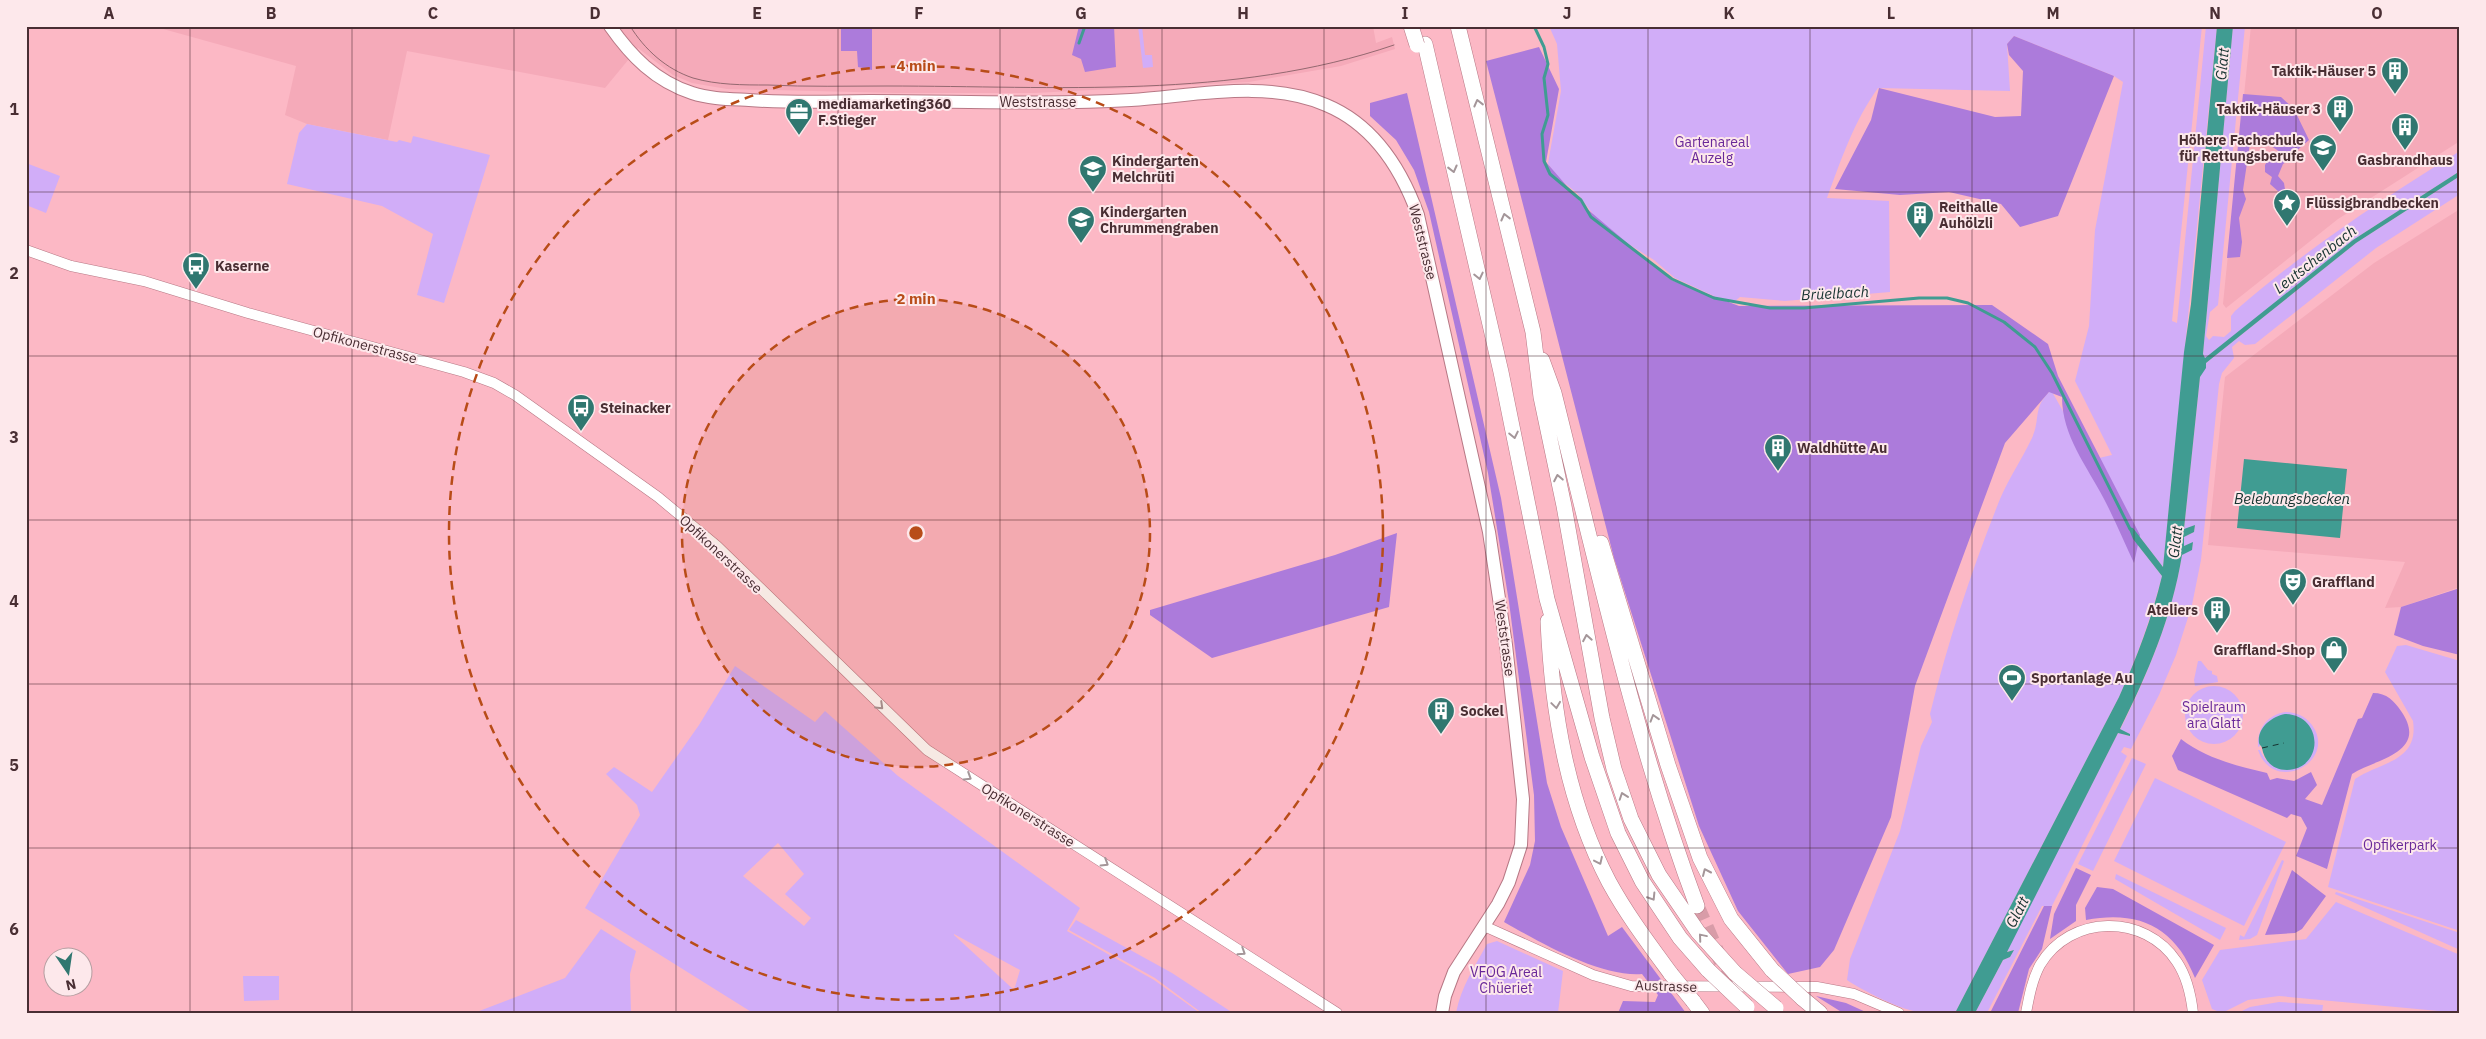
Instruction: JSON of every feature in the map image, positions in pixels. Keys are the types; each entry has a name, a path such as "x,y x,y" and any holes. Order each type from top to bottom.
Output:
{"highway":[{"path":"1411,26 1421,45 1442,121 1499,363 1547,599 1592,757 1618,833 1656,904 1680,938 1708,970 1750,1010"},
{"path":"1421,26 1421,45"},
{"path":"1460,32 1533,332 1554,393 1646,753 1668,828 1697,906"},
{"path":"1533,332 1541,397 1567,524 1598,700 1622,794 1642,843 1669,892 1698,932 1735,973 1779,1010"},
{"path":"1574,474 1603,548 1665,756 1703,865 1731,918 1772,970 1820,1013"},
{"path":"1547,599 1550,656 1558,718 1579,811 1598,860 1614,891 1638,928 1697,1007"}],"main road":[{"name":"Weststrasse","path":"610,26 632,56 644,67 676,87 711,97 791,102 1069,102 1262,92 1300,96 1328,106 1356,122 1374,138 1399,172 1410,193 1420,223 1484,508 1506,645 1522,780 1523,832 1508,882 1484,926 1454,972 1445,996 1442,1013"}],"street":[{"name":"Opfikonerstrasse","path":"26,250 71,266 144,281 185,292 248,313 464,372 494,383 578,437 658,496 717,546 845,672 935,756 1337,1013"},
{"name":"Austrasse","path":"1484,926 1586,972 1631,986 1661,988 1803,986 1831,988 1866,998 1899,1013"},
{"path":"2026,1013 2035,976 2054,948 2081,931 2109,926 2138,930 2163,946 2181,968 2187,984 2193,1013"}],"shaded area":[{"path":"841,26 872,26 872,70 858,67 857,51 841,51"},
{"path":"1079,26 1114,26 1116,67 1085,72 1081,59 1072,55"},
{"path":"1373,26 1376,43 1392,37 1395,49 1341,66 1249,82 1034,93 896,93 727,89 692,83 673,75 638,48 605,88 407,51 388,140 307,124 285,115 296,66 156,27"},
{"name":"Höhere Fachschule für Rettungsberufe","path":"2251,26 2454,26 2460,34 2460,141 2338,219 2226,308 2223,304"},
{"path":"2014,36 2114,76 2058,216 2020,227 2001,204 1949,192 1900,195 1835,189 1871,120 1879,88 1995,117 2021,116 2023,71 2009,55 2007,44"},
{"path":"1539,47 1559,89 1546,162 1586,208 1671,280 1739,306 1992,305 2048,344 2058,376 2140,535 2134,563 2108,507 2071,438 2066,425 2062,397 2049,392 2005,443 1915,686 1891,817 1834,950 1820,967 1788,974 1738,911 1699,826 1614,558 1486,61"},
{"path":"1407,93 1501,498 1547,783 1561,827 1608,936 1622,927 1686,1013 1618,1013 1623,1001 1655,1002 1658,995 1642,974 1608,970 1571,957 1504,922 1530,865 1535,841 1534,795 1509,602 1488,473 1429,212 1414,170 1396,140 1370,116 1370,103"},
{"path":"2243,94 2281,97 2294,109 2309,140 2294,153 2293,158 2283,164 2278,176 2284,183 2287,202 2280,209 2279,192 2270,184 2272,177 2265,172 2265,165 2268,160 2277,162 2283,154 2271,146 2250,143 2243,190 2246,199 2239,218 2242,242 2240,257 2227,258"},
{"path":"2460,209 2460,587 2401,607 2385,608 2405,562 2208,545 2225,377 2374,263"},
{"path":"1397,533 1389,607 1212,658 1150,615 1150,610 1335,555"},
{"path":"2460,588 2460,655 2423,646 2394,635 2401,607"},
{"path":"2373,693 2386,696 2396,704 2408,725 2409,736 2396,753 2352,774 2327,869 2296,856 2307,828 2301,817 2291,814 2287,818 2178,770 2172,756 2181,739 2190,746 2211,756 2267,773 2270,780 2277,778 2294,781 2311,772 2317,785 2305,799 2322,805 2358,719 2362,718"},
{"path":"2076,868 2091,875 2076,905 2076,921 2050,939 2054,914"},
{"path":"2292,870 2326,896 2302,929 2295,933 2265,935"},
{"path":"2097,887 2113,889 2214,945 2195,978 2187,960 2177,946 2153,926 2123,918 2086,920 2085,908"},
{"path":"2044,906 2052,906 2042,949 2029,969 2018,1013 1990,1013"},
{"path":"1816,996 1846,1003 1868,1013 1843,1013"}],"green space":[{"path":"1138,26 1142,26 1145,55 1152,55 1153,67 1143,68"},
{"name":"Gartenareal Auzelg","path":"1549,26 2202,26 2172,321 2177,323 2206,26 2217,26 2163,567 2133,528 2133,539 2162,576 2143,637 2119,697 1955,1013 1913,1011 1863,990 1847,980 1850,959 1900,831 1921,746 1932,722 1930,714 1945,659 1970,579 2000,499 2035,431 2039,408 2045,396 2051,390 2072,427 2086,461 2112,455 2075,381 2089,326 2095,230 2123,82 2114,76 2014,36 2007,44 2010,91 1878,88 1855,127 1827,198 1889,201 1890,292 1785,301 1740,297 1735,301 1716,297 1675,278 1654,260 1627,243 1595,217 1578,194 1555,175 1548,163 1561,91 1557,44"},
{"path":"2233,26 2245,26 2218,305 2210,312 2206,336 2209,340 2213,336 2224,337 2231,331 2231,316 2235,311 2316,246 2401,188 2460,151 2460,171 2353,240 2205,359 2203,354"},
{"path":"307,124 397,142 399,140 411,143 413,136 490,155 444,303 417,295 433,234 382,206 287,184 299,133"},
{"path":"26,163 60,176 46,213 26,205"},
{"path":"2460,176 2460,194 2376,248 2255,344 2245,345 2239,341 2232,347 2234,358 2222,373 2219,384 2201,560 2192,605 2176,655 2159,695 2131,749 2124,747 2121,752 2127,756 2052,906 2042,906 1987,1013 1975,1013 2003,960 2010,957 2013,950 2006,952 2118,733 2129,736 2130,734 2120,730 2158,645 2172,601 2182,555 2192,549 2193,543 2184,546 2184,537 2194,532 2195,525 2184,530 2200,377 2206,363 2356,243"},
{"name":"Opfikerpark","path":"2406,645 2460,661 2460,931 2328,887 2355,779 2396,759 2410,745 2413,735 2413,721 2385,672 2397,646"},
{"path":"2198,661 2201,661 2208,670 2212,671 2212,674 2217,676 2218,682 2195,686 2194,680"},
{"path":"735,666 815,722 825,711 898,776 1080,908 1067,931 1154,980 1200,1013 753,1013 585,908 640,815 637,805 606,774 614,767 652,792 699,725","holes":["778,843 804,874 785,894 811,918 804,926 743,876","954,935 1020,970 1014,990"]},
{"name":"Spielraum ara Glatt","path":"2214,686 2225,688 2238,699 2243,715 2241,726 2230,739 2214,744 2203,742 2190,731 2185,715 2187,704 2198,691"},
{"path":"2285,712 2297,714 2306,719 2312,725 2318,738 2317,751 2311,761 2301,768 2289,772 2277,771 2266,764 2258,750 2260,750 2270,764 2286,769 2298,767 2306,722 2298,717 2282,716 2268,723 2263,729 2260,737 2260,746 2258,747 2259,734 2264,724 2273,716"},
{"path":"2132,758 2146,764 2093,871 2078,864"},
{"path":"2155,778 2286,842 2244,926 2114,861"},
{"path":"2282,860 2284,861 2257,935 2250,939 2239,940 2240,935 2244,937"},
{"path":"2116,874 2226,928 2220,940 2115,879"},
{"path":"2336,892 2460,933 2460,950 2335,894"},
{"path":"2336,902 2460,955 2460,1013 2279,996 2248,1000 2222,1013 2212,1009 2202,980 2220,950 2306,939"},
{"path":"1076,920 1172,973 1233,1013 1202,1013 1155,978 1069,930"},
{"path":"601,929 636,951 630,974 631,1013 474,1013 565,978"},
{"name":"VFOG Areal Chüeriet","path":"1497,941 1563,971 1558,1013 1456,1013 1465,986 1487,944"},
{"path":"243,976 279,976 279,1000 244,1001"},
{"path":"2279,1002 2323,1005 2322,1013 2238,1013 2250,1007"}],"water":[{"name":"Glatt","path":"2217,26 2233,26 2203,354 2205,358 2353,240 2460,171 2460,176 2356,243 2206,363 2206,368 2200,377 2184,529 2195,525 2194,532 2184,537 2184,546 2193,542 2192,550 2182,555 2178,578 2158,644 2120,729 2130,734 2130,736 2118,733 2007,952 2014,950 2010,957 2003,960 1975,1013 1955,1013 2119,697 2144,637 2158,592 2162,576 2133,539 2128,527 2133,528 2163,567 2184,352 2191,304"},
{"name":"Belebungsbecken","path":"2244,459 2347,469 2340,538 2237,528"},
{"path":"2285,714 2298,717 2307,723 2313,732 2314,742 2313,752 2308,761 2299,767 2282,770 2270,764 2267,760 2259,743 2259,738 2266,724"}],"waterway":[{"path":"1079,43 1085,26"},
{"name":"Brüelbach","path":"1534,26 1544,47 1548,64 1544,78 1548,115 1542,134 1544,161 1550,174 1581,200 1591,217 1672,279 1714,298 1770,308 1804,308 1919,298 1947,298 1968,303 2004,322 2035,347 2052,373 2130,529"}],"ferry route":[{"path":"2262,748 2284,743"}],"tunnel":[{"path":"1697,906 1738,1000"}],"tram line":[{"path":"630,26 649,51 665,64 683,74 711,82 749,85 1079,88 1143,86 1207,82 1270,75 1333,63 1394,45"}],"place":[{"name":"Taktik-Häuser 5","path":"2395,95"},
{"name":"Taktik-Häuser 3","path":"2340,133"},
{"name":"mediamarketing360 F.Stieger","path":"799,136"},
{"name":"Gasbrandhaus","path":"2405,151"},
{"name":"Höhere Fachschule für Rettungsberufe","path":"2323,172"},
{"name":"Kindergarten Melchrüti","path":"1093,193"},
{"name":"Flüssigbrandbecken","path":"2287,227"},
{"name":"Reithalle Auhölzli","path":"1920,239"},
{"name":"Kindergarten Chrummengraben","path":"1081,244"},
{"name":"Kaserne","path":"196,290"},
{"name":"Steinacker","path":"581,432"},
{"name":"Waldhütte Au","path":"1778,472"},
{"name":"Graffland","path":"2293,606"},
{"name":"Ateliers","path":"2217,634"},
{"name":"Graffland-Shop","path":"2334,674"},
{"name":"Sportanlage Au","path":"2012,702"},
{"name":"Sockel","path":"1441,735"}],"water label":[{"name":"Leutschenbach","path":"2315,259"}]}
